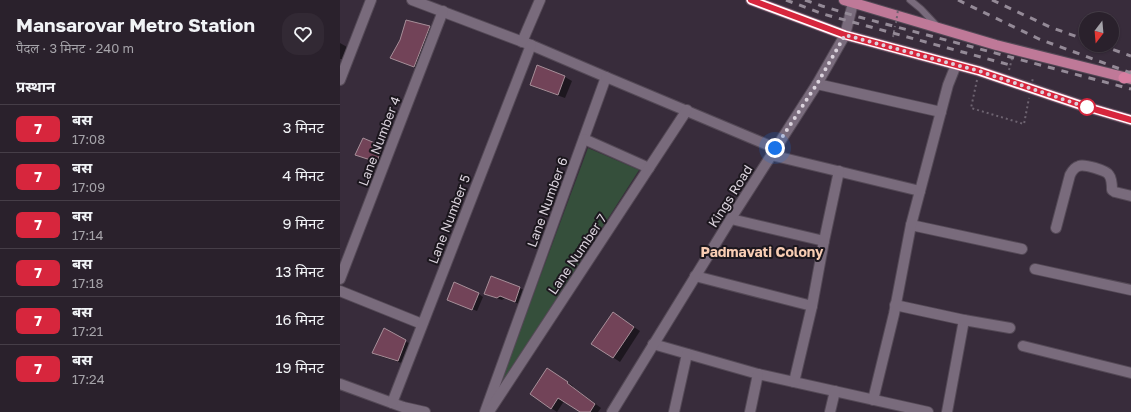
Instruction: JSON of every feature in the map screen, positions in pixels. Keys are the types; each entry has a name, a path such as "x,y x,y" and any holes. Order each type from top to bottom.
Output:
{"main road":[{"path":"751,0 845,35 979,71 1080,105 1131,120"},
{"path":"848,2 1003,47 1129,78"}],"street":[{"path":"340,80 371,0"},
{"path":"412,0 527,44 687,110 773,152 839,171 920,191"},
{"name":"Lane Number 5","path":"392,403 527,44 540,0"},
{"name":"Kings Road","path":"612,412 731,219 817,84 845,35 848,2"},
{"name":"Lane Number 4","path":"340,279 443,11"},
{"path":"873,400 895,305 911,225 948,85 956,65"},
{"name":"Lane Number 6","path":"485,412 606,77"},
{"path":"817,84 941,112"},
{"name":"Lane Number 7","path":"489,412 687,110"},
{"path":"584,139 649,168"},
{"path":"1056,228 1070,174 1078,166 1083,165 1104,171 1109,174 1112,190 1131,196"},
{"path":"794,382 812,306 839,171"},
{"path":"731,219 824,241"},
{"path":"911,225 1022,249"},
{"path":"1035,269 1131,290"},
{"path":"696,276 812,306"},
{"path":"340,291 422,324"},
{"path":"895,305 1010,328"},
{"path":"947,412 964,320"},
{"path":"653,344 758,374 873,400 909,410 928,412"},
{"path":"1023,346 1131,373"},
{"path":"674,412 687,354"},
{"path":"750,412 758,374"},
{"path":"340,384 392,403 425,412"},
{"path":"830,412 835,391"}],"lane":[{"path":"910,0 939,28"}],"path":[{"path":"896,23 898,10"},
{"path":"1009,71 1012,57"},
{"path":"979,71 971,108 1024,124 1033,78"}],"green space":[{"path":"588,148 639,170 498,390"}],"building":[{"path":"406,20 430,26 414,67 390,58 400,40"},
{"path":"537,65 565,76 558,95 530,85"},
{"path":"363,138 382,146 377,162 355,155"},
{"path":"491,276 520,287 515,302 500,296 497,298 484,294"},
{"path":"454,282 479,293 472,310 447,300"},
{"path":"613,312 634,327 613,358 591,344"},
{"path":"384,328 406,340 398,361 372,353"},
{"path":"547,368 568,382 567,383 595,404 590,412 580,412 558,398 551,409 530,394"}],"railway":[{"path":"786,0 823,14 1010,65"},
{"path":"805,0 859,17 1131,89"},
{"path":"958,0 1039,39 1131,73"},
{"path":"992,0 1050,27 1079,37"},
{"path":"1119,52 1131,56"}],"bus line":[{"name":"7","path":"751,0 845,35 979,71 1080,105 1131,120"}],"district":[{"name":"Padmavati Colony","path":"762,252"}],"route":[{"path":"775,148 817,84 845,35 979,71 1092,109 1087,107"}]}
